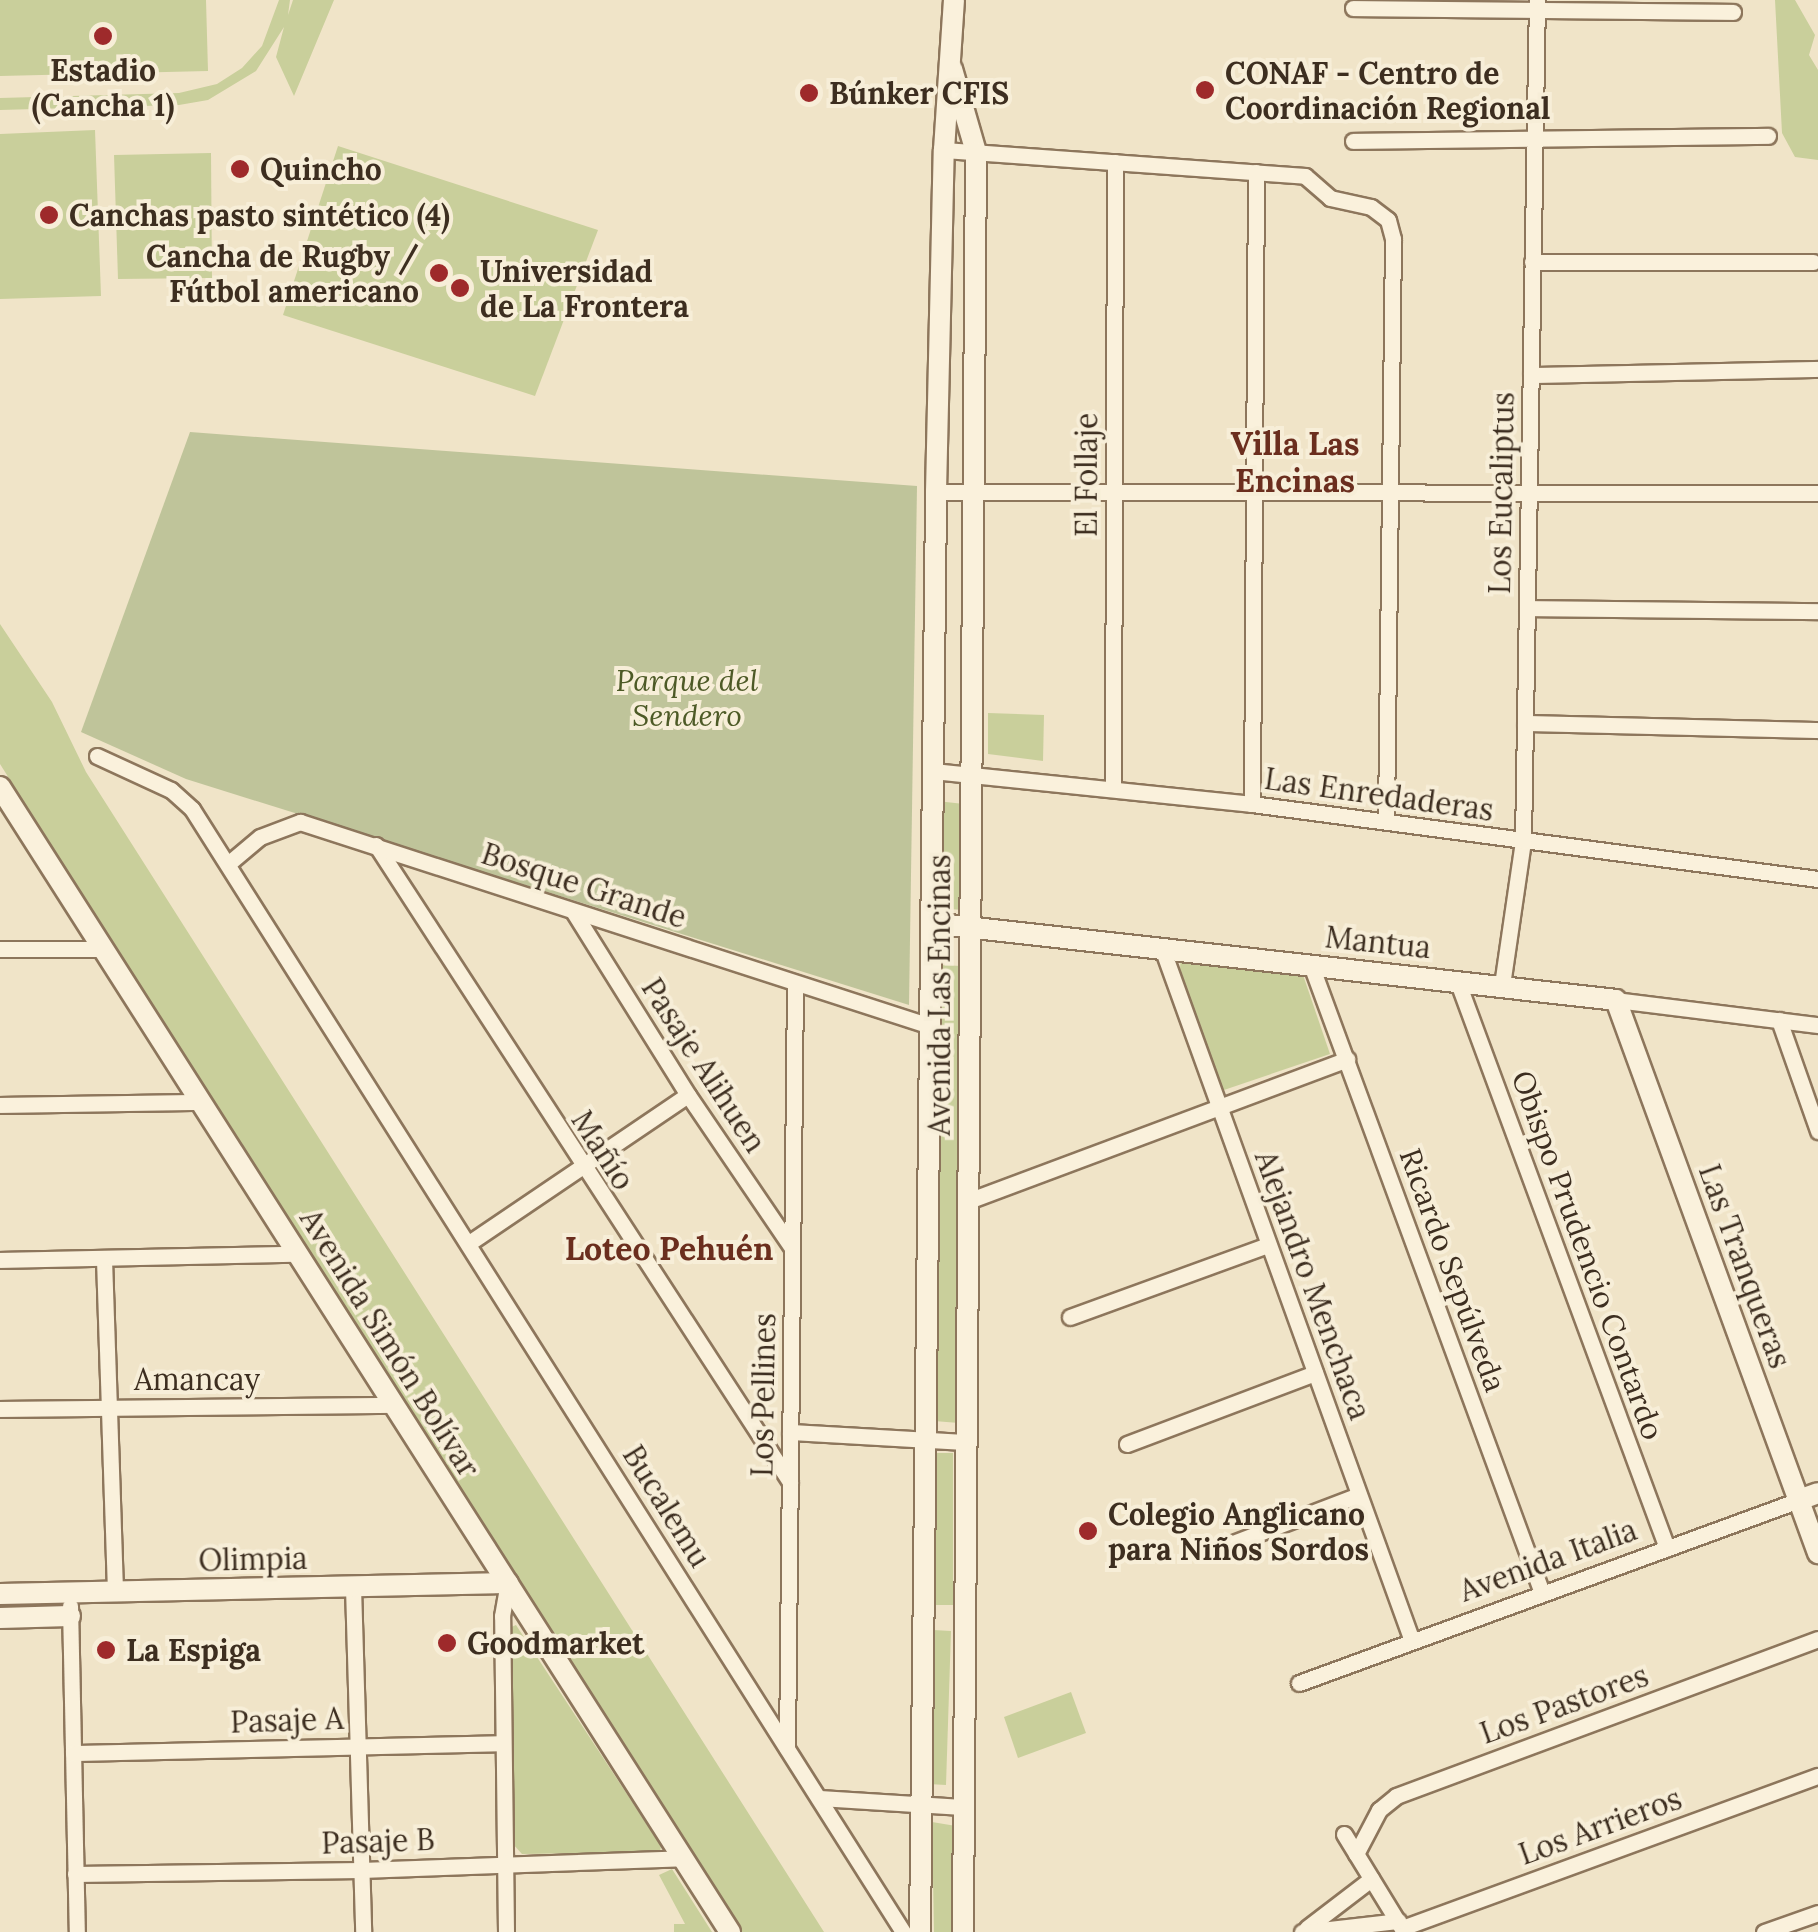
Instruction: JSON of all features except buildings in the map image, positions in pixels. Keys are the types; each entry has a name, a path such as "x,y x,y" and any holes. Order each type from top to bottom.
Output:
{"main road":[{"name":"Avenida Las Encinas","path":"920,1932 936,492 944,150 954,0"},
{"name":"Avenida Las Encinas","path":"950,62 976,152 962,1932"},
{"name":"Avenida Simón Bolívar","path":"0,786 730,1932"},
{"name":"Mantua","path":"931,923 1616,1000"},
{"name":"Las Tranqueras","path":"1616,1000 1809,1497 1818,1553"},
{"name":"Olimpia","path":"0,1594 508,1583"},
{"path":"0,1618 70,1616"}],"street":[{"path":"1353,8 1537,4 1733,12"},
{"name":"Los Eucaliptus","path":"1502,986 1523,842 1537,4"},
{"path":"1354,140 1768,136"},
{"path":"944,150 1305,176 1330,198 1372,206 1388,220 1393,239 1386,821"},
{"name":"El Follaje","path":"1113,789 1115,162"},
{"path":"1252,804 1256,172"},
{"path":"1532,262 1813,262"},
{"path":"1531,375 1818,369"},
{"path":"936,492 1818,494"},
{"path":"1527,608 1818,611"},
{"path":"1525,723 1818,730"},
{"name":"Bucalemu","path":"97,756 171,790 192,808 903,1932"},
{"name":"Las Enredaderas","path":"933,771 1252,804 1818,879"},
{"name":"Bosque Grande","path":"229,863 260,837 300,822 930,1026"},
{"name":"Mañío","path":"376,845 580,1166 790,1482"},
{"name":"Pasaje Alihuen","path":"573,911 688,1094 792,1248"},
{"name":"Alejandro Menchaca","path":"1162,948 1412,1642"},
{"path":"0,950 104,950"},
{"name":"Ricardo Sepúlveda","path":"1311,965 1542,1594"},
{"name":"Obispo Prudencio Contardo","path":"1457,980 1667,1548"},
{"name":"Los Pellines","path":"787,1748 795,983"},
{"name":"Mantua","path":"1616,1000 1818,1025"},
{"path":"1779,1020 1818,1131"},
{"path":"968,1201 1346,1059"},
{"path":"469,1243 688,1094"},
{"path":"0,1105 200,1102"},
{"path":"1070,1317 1268,1245"},
{"path":"0,1260 298,1254"},
{"path":"104,1259 115,1592"},
{"path":"1127,1444 1315,1373"},
{"name":"Amancay","path":"0,1409 394,1405"},
{"path":"790,1432 966,1442"},
{"path":"1212,1551 1360,1496"},
{"name":"Avenida Italia","path":"1299,1683 1809,1497"},
{"path":"506,1932 502,1616 508,1583"},
{"path":"353,1586 363,1932"},
{"path":"70,1593 77,1932"},
{"name":"Los Pastores","path":"1356,1854 1380,1810 1396,1796 1818,1639"},
{"name":"Pasaje A","path":"73,1753 503,1743"},
{"name":"Los Arrieros","path":"1304,1930 1401,1927 1818,1776"},
{"path":"820,1798 962,1807"},
{"path":"1344,1834 1401,1927"},
{"name":"Pasaje B","path":"76,1874 361,1870 683,1858"},
{"name":"Los Arrieros","path":"1304,1930 1371,1878"},
{"path":"1764,1932 1818,1912"}],"green space":[{"name":"Estadio (Cancha 1)","path":"0,0 206,0 208,71 0,76"},
{"path":"279,0 290,0 288,15 293,0 334,0 294,96 276,57 284,27 256,71 208,100 179,105 0,110 0,98 179,93 217,84 242,68 262,46"},
{"path":"1775,0 1795,0 1815,35 1809,55 1818,70 1818,160 1795,157 1782,133"},
{"name":"Canchas pasto sintético (4)","path":"95,130 101,296 0,299 0,134"},
{"name":"Cancha de Rugby / Fútbol americano","path":"338,146 598,230 535,396 283,315"},
{"path":"211,153 212,278 118,279 114,155"},
{"name":"Parque del Sendero","path":"190,432 917,486 909,1005 186,779 81,732"},
{"path":"0,624 52,702 86,772 824,1932 739,1932 0,764"},
{"path":"988,713 1044,715 1043,761 988,754"},
{"path":"937,801 964,804 963,910 936,908"},
{"path":"1181,958 1302,972 1330,1054 1221,1091 1180,968"},
{"path":"939,965 962,966 959,1423 934,1421"},
{"path":"932,1453 953,1453 953,1605 932,1605"},
{"path":"516,1625 661,1846 660,1852 522,1854 512,1843 509,1628"},
{"path":"933,1630 951,1631 946,1785 928,1784"},
{"path":"1071,1692 1086,1733 1018,1758 1004,1717"},
{"path":"932,1822 956,1826 956,1932 934,1932"},
{"path":"672,1869 712,1932 674,1932 674,1924 685,1924 659,1875"}],"place":[{"name":"Estadio (Cancha 1)","path":"103,36"},
{"name":"CONAF - Centro de Coordinación Regional","path":"1205,90"},
{"name":"Búnker CFIS","path":"809,93"},
{"name":"Quincho","path":"240,169"},
{"name":"Canchas pasto sintético (4)","path":"49,215"},
{"name":"Cancha de Rugby / Fútbol americano","path":"439,273"},
{"name":"Universidad de La Frontera","path":"460,288"},
{"name":"Colegio Anglicano para Niños Sordos","path":"1088,1531"},
{"name":"Goodmarket","path":"447,1643"},
{"name":"La Espiga","path":"106,1650"}],"district":[{"name":"Villa Las Encinas","path":"1295,464"},
{"name":"Loteo Pehuén","path":"669,1249"}]}
